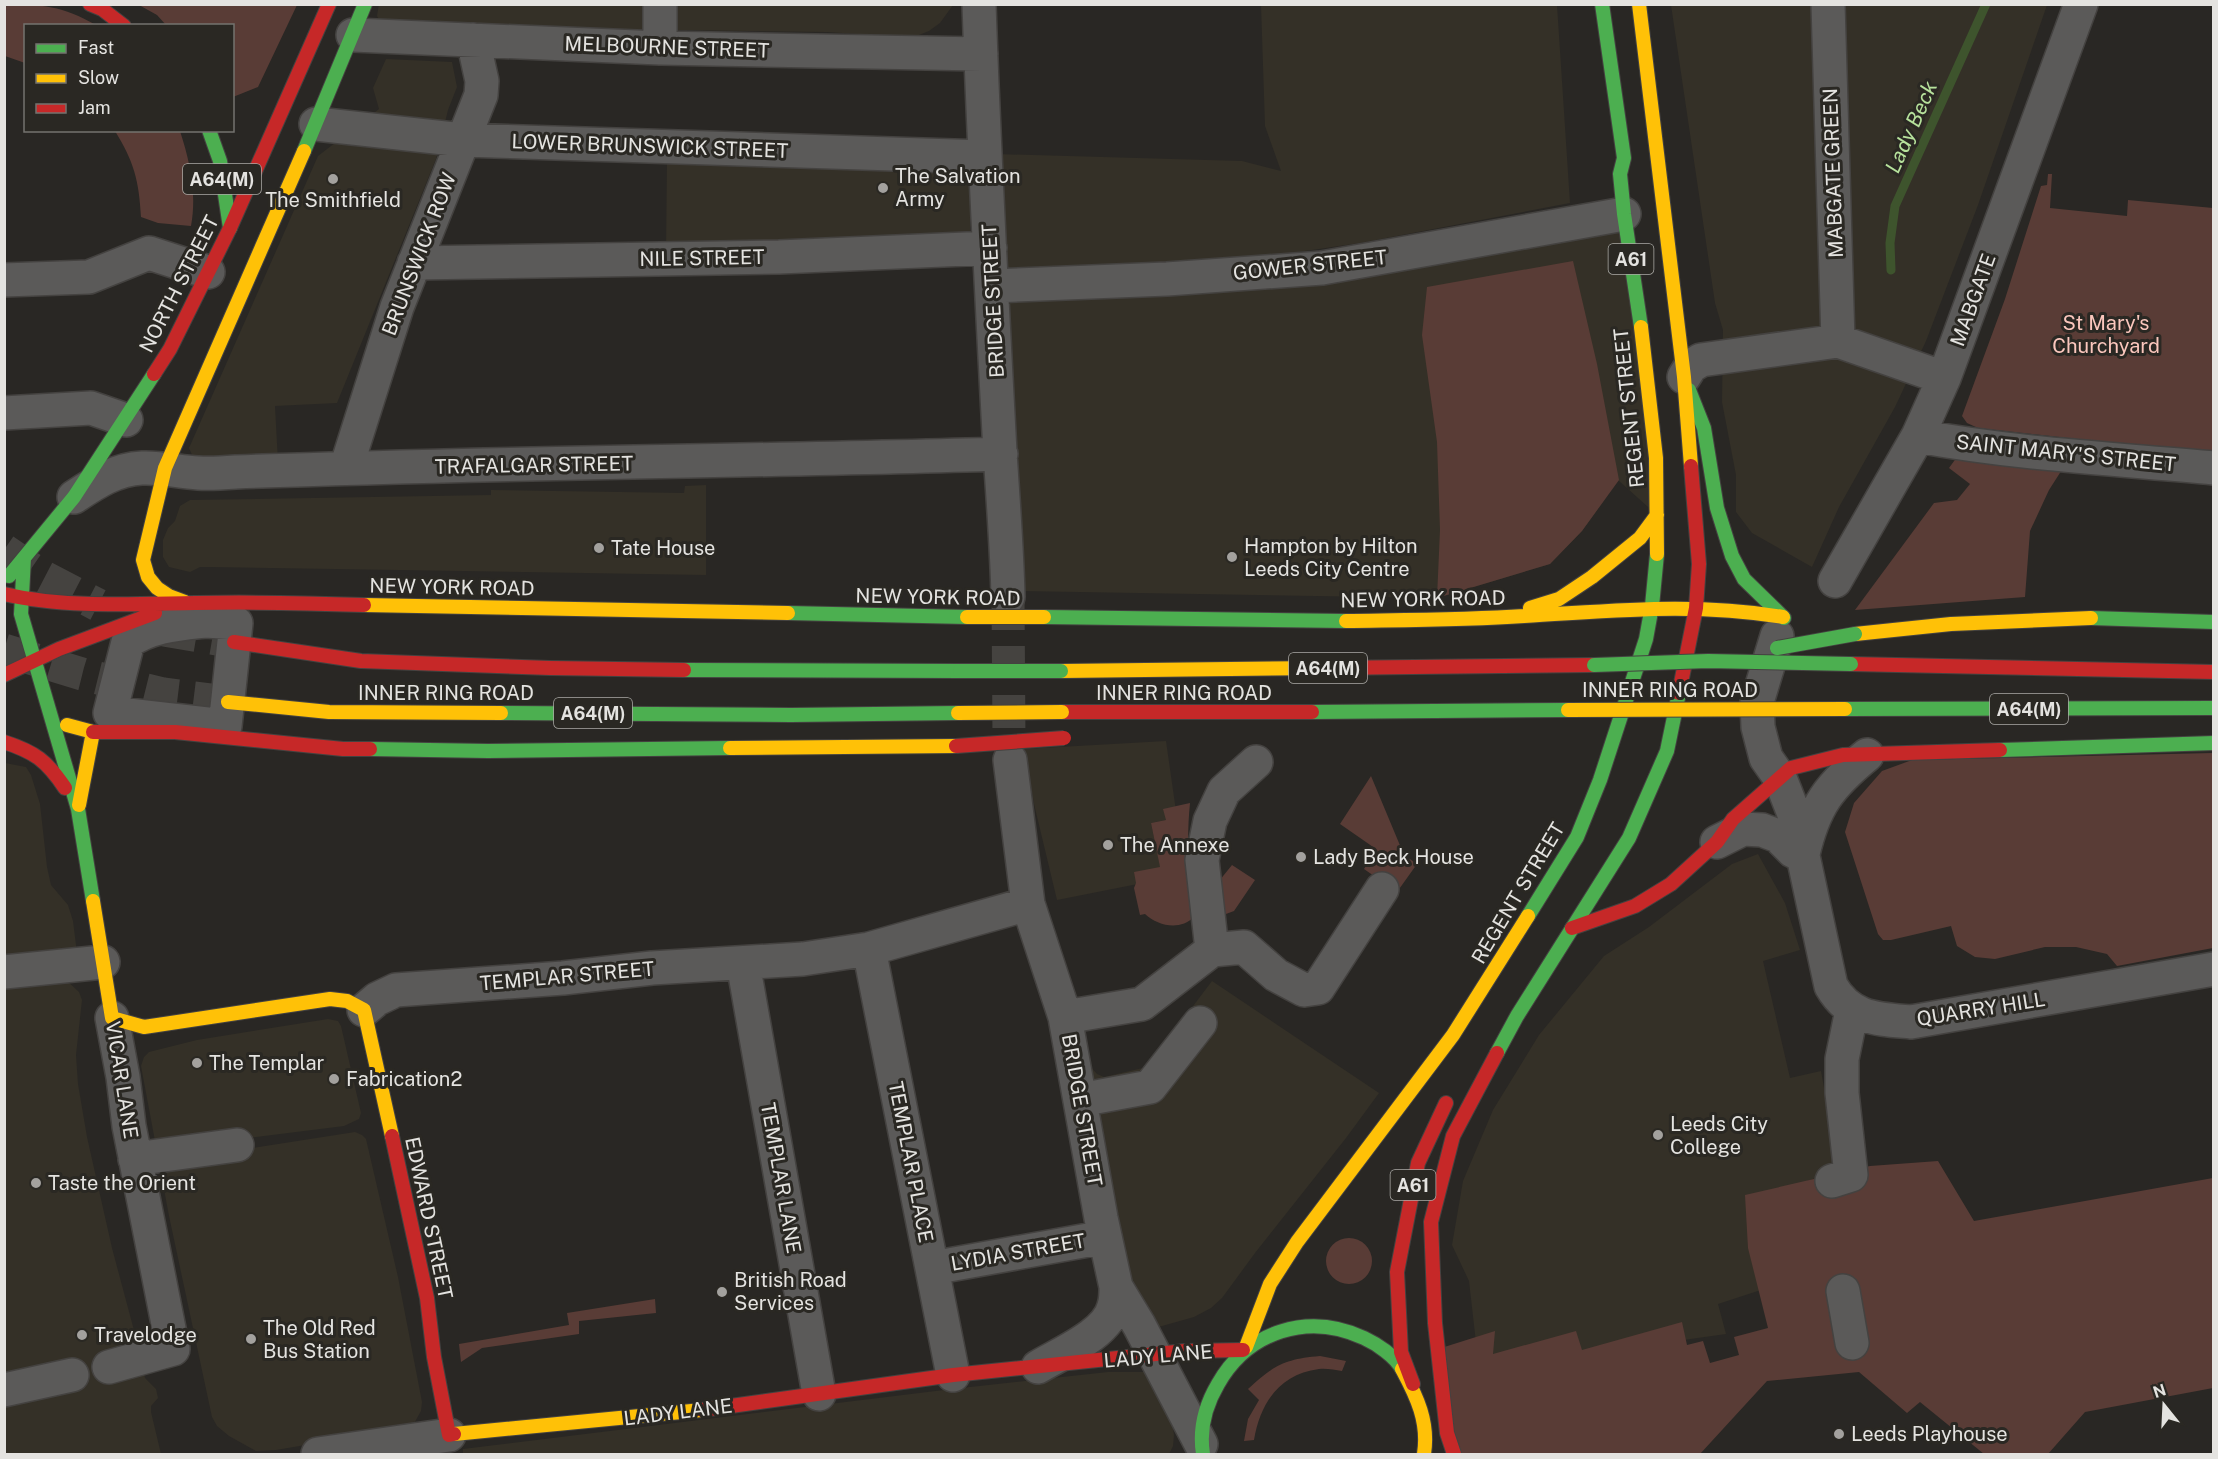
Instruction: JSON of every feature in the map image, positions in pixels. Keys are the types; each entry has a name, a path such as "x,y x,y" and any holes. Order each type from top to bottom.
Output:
{"main road":[{"path":"90,4 102,9 121,24"},
{"name":"NORTH STREET","path":"4,582 74,497 171,349 230,228 329,4"},
{"path":"185,602 167,596 153,586 145,572 143,560 163,475 316,124 364,4"},
{"name":"REGENT STREET","path":"1245,1348 1270,1284 1297,1242 1453,1035 1576,839 1603,772 1632,687 1652,608 1657,515 1657,456 1624,214 1620,174 1624,158 1602,4"},
{"name":"A61","path":"1454,1455 1447,1433 1435,1323 1431,1222 1453,1136 1517,1016 1629,838 1667,751 1696,608 1699,564 1684,377 1639,4"},
{"name":"A64(M)","path":"210,132 220,160 230,228"},
{"path":"1684,377 1704,428 1717,508 1732,556 1744,579 1791,626"},
{"path":"1500,618 1559,599 1592,577 1640,538 1657,515"},
{"path":"24,558 21,614 32,660"},
{"name":"NEW YORK ROAD","path":"4,594 21,598 104,604 185,602 1196,621 1500,618 1652,608 1696,608 1754,611 1791,626 1811,648 1853,660"},
{"path":"4,675 32,660 185,602"},
{"name":"A64(M)","path":"1708,661 1855,634 1951,624 2103,618 2214,622"},
{"name":"INNER RING ROAD","path":"234,642 361,661 550,668 829,672 1061,671 1853,660 2214,672"},
{"name":"VICAR LANE","path":"32,660 78,809 112,1018"},
{"name":"INNER RING ROAD","path":"228,702 329,712 791,715 2214,708"},
{"name":"A64(M)","path":"1120,727 1173,713"},
{"path":"50,715 74,728 93,732"},
{"name":"A64(M)","path":"93,732 175,732 354,750 488,752 956,746 1081,736"},
{"name":"VICAR LANE","path":"78,809 93,732"},
{"name":"VICAR LANE","path":"4,742 36,753 50,765 78,809"},
{"path":"1572,928 1635,906 1671,884 1717,842 1733,819 1791,768 1821,759 1843,755 2214,743"},
{"path":"112,1018 144,1027 330,999 347,1001 364,1010"},
{"name":"EDWARD STREET","path":"364,1010 427,1298 449,1436"},
{"name":"A61","path":"1484,1051 1517,1016"},
{"name":"A61","path":"1446,1455 1424,1415 1401,1352 1397,1272 1418,1163 1452,1091"},
{"name":"A61","path":"1201,1452 1204,1412 1216,1382 1229,1363 1245,1348 1285,1328 1313,1324 1342,1328 1368,1338 1394,1358 1413,1384"},
{"name":"LADY LANE","path":"449,1436 681,1413 953,1375 1185,1351 1245,1348"},
{"name":"A61","path":"1424,1415 1426,1446 1424,1455"}],"street":[{"path":"660,4 660,48"},
{"name":"BRIDGE STREET","path":"979,4 984,150 1006,526 1008,597"},
{"name":"MABGATE GREEN","path":"1828,4 1838,341"},
{"name":"MABGATE","path":"1835,581 1918,436 1944,378 2081,4"},
{"name":"MELBOURNE STREET","path":"353,35 660,48 981,54"},
{"name":"BRUNSWICK ROW","path":"346,468 397,307 481,95 482,81 473,40"},
{"name":"LOWER BRUNSWICK STREET","path":"316,124 463,140 984,150"},
{"name":"GOWER STREET","path":"992,286 1167,279 1322,268 1624,214"},
{"name":"NILE STREET","path":"414,263 779,257 990,248"},
{"path":"4,280 89,277 149,253 208,272"},
{"path":"1684,377 1691,366 1701,360 1838,341 1944,378"},
{"path":"4,413 91,408 126,420"},
{"name":"SAINT MARY'S STREET","path":"1918,436 1971,446 2214,468"},
{"name":"TRAFALGAR STREET","path":"74,497 98,481 117,473 141,468 163,475 346,468 733,462 1001,454"},
{"path":"204,621 236,623 228,702 225,726 110,713 128,642 139,634 204,621"},
{"path":"1780,778 1764,751 1758,728 1757,702 1791,626"},
{"path":"1717,842 1743,829 1762,830 1778,836 1793,851 1803,856 1810,826 1821,802 1834,784 1867,755"},
{"name":"BRIDGE STREET","path":"1010,760 1028,904 1065,1017 1116,1287 1154,1356 1201,1452"},
{"path":"1212,950 1202,860 1210,821 1224,791 1256,762"},
{"name":"QUARRY HILL","path":"1780,778 1794,813 1830,986 1839,1001 1852,1010 1878,1019 1911,1022 2214,969"},
{"path":"1065,1017 1142,1004 1212,950 1244,947 1276,975 1304,990 1318,988 1382,889"},
{"name":"TEMPLAR STREET","path":"364,1010 377,999 396,990 563,978 652,968 803,959 869,949 1028,904"},
{"name":"TEMPLAR PLACE","path":"869,949 953,1375"},
{"path":"4,972 103,962"},
{"name":"TEMPLAR LANE","path":"743,963 819,1394"},
{"path":"1832,1181 1851,1175 1842,1059 1852,1010"},
{"name":"VICAR LANE","path":"109,1367 173,1349 135,1159 112,1018"},
{"path":"1080,1100 1150,1087 1200,1023"},
{"path":"135,1159 237,1145"},
{"name":"LYDIA STREET","path":"932,1268 1105,1237"},
{"name":"LADY LANE","path":"1038,1366 1094,1334 1105,1324 1114,1308 1116,1287"},
{"path":"1843,1291 1852,1343"},
{"path":"4,1390 72,1375"},
{"name":"LADY LANE","path":"318,1455 449,1436"}],"shaded area":[{"path":"379,4 653,5 652,32 381,23 377,16"},
{"path":"676,5 953,5 940,23 929,31 903,37 827,32 675,30"},
{"path":"1261,5 1557,5 1570,203 1360,243 1271,256 1018,273 1005,268 995,154 1242,161 1281,171 1265,126"},
{"path":"1671,5 2047,5 1978,205 1926,341 1895,407 1839,507 1812,567 1752,533 1736,512 1736,475 1722,402 1723,330 1715,303"},
{"path":"386,59 452,62 457,87 448,110 436,159 337,403 275,406 278,462 193,457 189,448 318,156 379,109 373,88"},
{"path":"667,161 967,173 970,178 970,233 666,253"},
{"path":"1624,214 1657,515 1618,480 1582,531 1550,564 1437,598 1019,591 1001,293"},
{"path":"706,485 706,575 209,567 200,567 190,572 169,567 163,557 163,540 168,528 175,521 180,506 190,500 491,495 491,490 684,493 685,486"},
{"path":"1166,741 1177,818 1151,823 1163,879 1057,900 1034,804 1024,749"},
{"path":"5,763 26,767 31,775 40,804 51,885 68,905 73,921 77,953 64,978 79,992 82,1000 76,1055 78,1084 87,1137 112,1248 135,1334 135,1344 145,1378 156,1389 158,1398 151,1406 151,1412 161,1454 5,1454"},
{"name":"Leeds City College","path":"1758,854 1785,903 1800,950 1763,961 1790,1078 1821,1071 1837,1160 1816,1178 1751,1200 1764,1289 1718,1304 1726,1334 1479,1369 1469,1281 1452,1245 1463,1181 1493,1110 1539,1035 1604,956 1649,927 1732,864"},
{"path":"1212,981 1379,1093 1222,1298 1211,1308 1194,1317 1155,1328 1127,1287 1090,1066 1097,1074 1104,1077 1147,1067"},
{"path":"328,1019 338,1021 341,1026 361,1113 359,1119 344,1126 232,1140 234,1151 355,1132 366,1139 398,1277 422,1402 421,1411 412,1427 276,1450 256,1451 229,1436 217,1426 212,1417 169,1216 141,1066 144,1057 149,1052 197,1040"},
{"path":"1108,1372 1148,1372 1172,1423 1174,1435 1173,1446 1169,1454 463,1454 463,1449"}],"green space":[{"path":"5,4 52,7 94,24 24,24 24,63 5,56"},
{"path":"139,5 297,5 258,87 234,97 234,24 165,24 157,15"},
{"path":"116,132 180,132 192,178 191,226 158,223 141,217 139,192 127,152"},
{"name":"St Mary's Churchyard","path":"2048,174 2052,174 2050,208 2127,216 2128,200 2213,208 2213,454 1978,428 1967,423 1962,416 2005,299 2041,186 2047,185"},
{"path":"1573,261 1597,364 1619,480 1582,531 1550,564 1437,598 1440,530 1437,442 1422,335 1427,287"},
{"path":"1957,457 2065,465 2049,490 2030,531 2025,597 1855,610 1934,503 1957,500 1970,484 1949,468"},
{"path":"2213,753 2213,948 2117,966 2107,954 2076,947 2045,947 1995,959 1975,957 1957,946 1951,926 1891,940 1883,940 1878,934 1845,832 1854,803 1882,771 1912,760"},
{"path":"1371,776 1404,855 1417,864 1397,892 1364,869 1376,849 1340,824"},
{"path":"1190,803 1188,832 1194,917 1182,924 1163,924 1145,914 1140,915 1134,888 1136,883 1134,872 1160,867 1151,823 1166,820 1163,809"},
{"path":"1232,865 1255,880 1234,911 1226,914 1219,908 1215,886"},
{"path":"1938,1161 1974,1221 2213,1178 2213,1388 2085,1412 2048,1454 1984,1454 1920,1402 1907,1413 1859,1372 1767,1381 1700,1454 1454,1454 1438,1349 1495,1331 1493,1354 1576,1331 1582,1350 1682,1322 1687,1345 1703,1341 1710,1363 1739,1355 1734,1337 1768,1328 1748,1248 1745,1195 1870,1166"},
{"path":"1349,1238 1365,1245 1372,1261 1365,1277 1349,1284 1333,1277 1326,1261 1333,1245"},
{"path":"655,1299 656,1313 579,1321 579,1334 482,1348 461,1362 459,1344 569,1325 567,1313"},
{"path":"1320,1356 1346,1361 1342,1371 1322,1369 1305,1372 1282,1384 1261,1414 1254,1440 1244,1441 1248,1419 1259,1400 1248,1389 1265,1374 1289,1361"}],"waterway":[{"name":"Lady Beck","path":"1891,270 1890,243 1895,206 1986,4"}],"tunnel":[{"path":"4,550 42,576 98,605"},
{"path":"1008,597 1009,740"},
{"path":"164,630 234,642"},
{"path":"4,650 82,674 163,694 228,702"}],"traffic: fast":[{"path":"304,151 365,4"},
{"path":"1602,4 1624,158 1620,174 1624,214 1641,327"},
{"path":"210,132 220,161 230,228"},
{"path":"9,576 74,497 154,374"},
{"path":"1689,390 1704,428 1717,508 1732,556 1744,579 1784,618"},
{"path":"1528,916 1577,837 1600,780 1646,639 1657,554"},
{"path":"24,558 21,614 78,809 93,901"},
{"path":"788,613 967,617"},
{"path":"1044,617 1346,621"},
{"path":"2091,618 2214,622"},
{"path":"1777,648 1855,634"},
{"path":"1594,665 1708,661 1851,664"},
{"path":"684,670 960,671"},
{"path":"960,671 1061,671"},
{"path":"1497,1053 1517,1016 1629,838 1667,751 1679,693"},
{"path":"1845,709 2214,708"},
{"path":"1312,712 1568,710"},
{"path":"501,713 791,715 958,713"},
{"path":"2000,750 2214,743"},
{"path":"370,749 488,751 730,748"},
{"path":"1203,1454 1206,1409 1218,1384 1246,1351 1263,1339 1281,1331 1301,1327 1343,1330 1380,1347 1402,1369"}],"traffic: slow":[{"path":"1639,4 1684,377 1691,466"},
{"path":"185,602 157,588 148,577 143,560 165,468 304,151"},
{"path":"1641,327 1656,458 1657,554"},
{"path":"1530,608 1559,599 1592,577 1640,538 1657,515"},
{"path":"364,605 788,613"},
{"path":"1346,621 1480,618 1654,609 1717,610 1783,617"},
{"path":"967,617 1044,617"},
{"path":"1855,634 1951,624 2091,618"},
{"path":"1061,671 1324,668"},
{"path":"228,702 329,712 501,713"},
{"path":"1568,710 1845,709"},
{"path":"958,713 1062,712"},
{"path":"67,725 93,732 79,805"},
{"path":"730,748 956,746"},
{"path":"93,901 112,1018 144,1027 330,999 347,1001 364,1010 392,1136"},
{"path":"1246,1347 1270,1284 1297,1242 1453,1035 1528,916"},
{"path":"1402,1369 1423,1420 1424,1454"},
{"path":"454,1434 702,1410"}],"traffic: jam":[{"path":"90,4 102,9 121,24"},
{"path":"154,374 170,349 230,228 329,4"},
{"path":"1679,693 1696,608 1699,564 1691,466"},
{"path":"4,594 50,601 99,604 364,605"},
{"path":"4,675 59,649 155,613"},
{"path":"234,642 361,661 684,670"},
{"path":"1851,664 2214,672"},
{"path":"1324,668 1594,665"},
{"path":"1062,712 1312,712"},
{"path":"93,732 175,732 343,749 370,749"},
{"path":"956,746 1064,738"},
{"path":"4,742 32,754 46,764 65,788"},
{"path":"1572,928 1635,906 1671,884 1717,842 1733,819 1791,768 1843,755 2000,750"},
{"path":"1454,1454 1447,1433 1435,1323 1431,1222 1453,1136 1497,1053"},
{"path":"1413,1384 1401,1352 1397,1272 1418,1163 1446,1103"},
{"path":"392,1136 427,1298 434,1357 449,1435 454,1434"},
{"path":"702,1410 953,1375 1185,1351 1243,1350"}],"place":[{"name":"The Smithfield","path":"333,179"},
{"name":"The Salvation Army","path":"883,188"},
{"name":"Tate House","path":"599,548"},
{"name":"Hampton by Hilton Leeds City Centre","path":"1232,557"},
{"name":"The Annexe","path":"1108,845"},
{"name":"Lady Beck House","path":"1301,857"},
{"name":"The Templar","path":"197,1063"},
{"name":"Fabrication2","path":"334,1079"},
{"name":"Leeds City College","path":"1658,1135"},
{"name":"Taste the Orient","path":"36,1183"},
{"name":"British Road Services","path":"722,1292"},
{"name":"Travelodge","path":"82,1335"},
{"name":"The Old Red Bus Station","path":"251,1339"},
{"name":"Leeds Playhouse","path":"1839,1434"}]}
